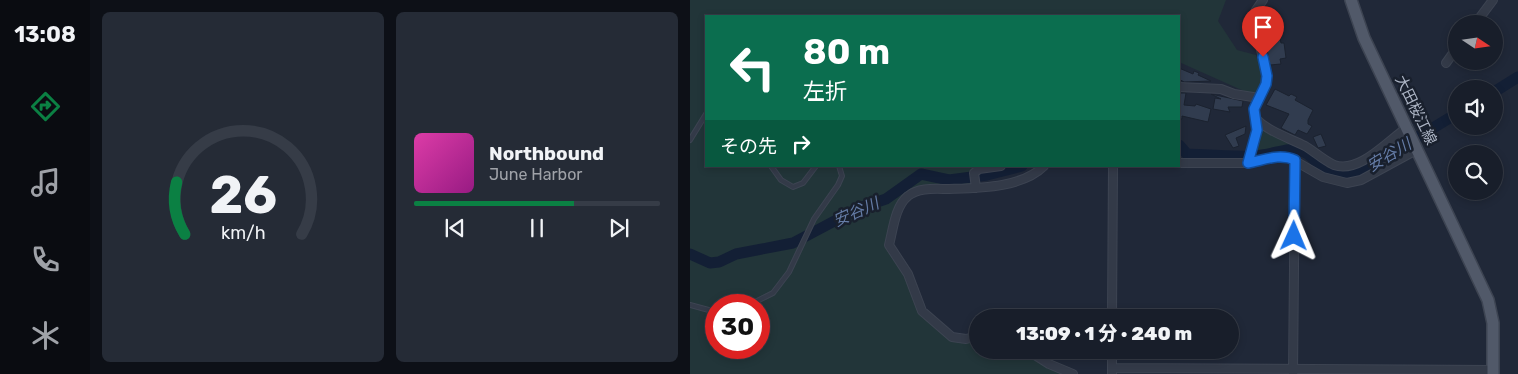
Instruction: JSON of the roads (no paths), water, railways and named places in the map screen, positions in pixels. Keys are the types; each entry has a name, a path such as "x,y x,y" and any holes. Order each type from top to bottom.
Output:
{"main road":[{"name":"大田桜江線","path":"1351,0 1364,38 1488,300 1493,323 1493,372"}],"street":[{"path":"1248,162 1257,130 1254,109 1266,84 1267,76 1254,19 1256,10 1264,0"},
{"path":"1482,15 1493,0"},
{"path":"1180,87 1221,89 1234,94 1258,98"},
{"path":"1255,118 1265,128 1310,149 1336,166 1347,166 1365,159 1409,130"},
{"path":"1180,163 1248,162 1288,157 1323,177 1347,183 1361,180 1417,147"},
{"path":"1293,371 1295,160"},
{"path":"976,186 974,173 979,169 994,167"},
{"path":"969,338 952,337 922,311 908,274 890,245 902,202 909,195 923,189 976,186 1035,175 1043,167"},
{"path":"1112,309 1113,167"},
{"path":"1041,359 1073,374"},
{"path":"1112,371 1493,372"}],"lane":[{"path":"690,140 705,116"},
{"path":"772,167 781,180 793,187 803,183 815,167"},
{"path":"770,294 790,272 814,219 838,185 842,176 839,167"},
{"path":"690,305 705,309"}],"waterway":[{"name":"安谷川","path":"1503,86 1518,77"},
{"name":"安谷川","path":"1180,146 1187,154 1220,156 1253,156 1284,150 1300,150 1316,161 1324,173 1349,175 1364,170 1448,119"},
{"name":"安谷川","path":"690,254 710,263 719,262 736,254 793,243 859,208 886,199 921,174 949,180 987,175 1018,167"}]}
